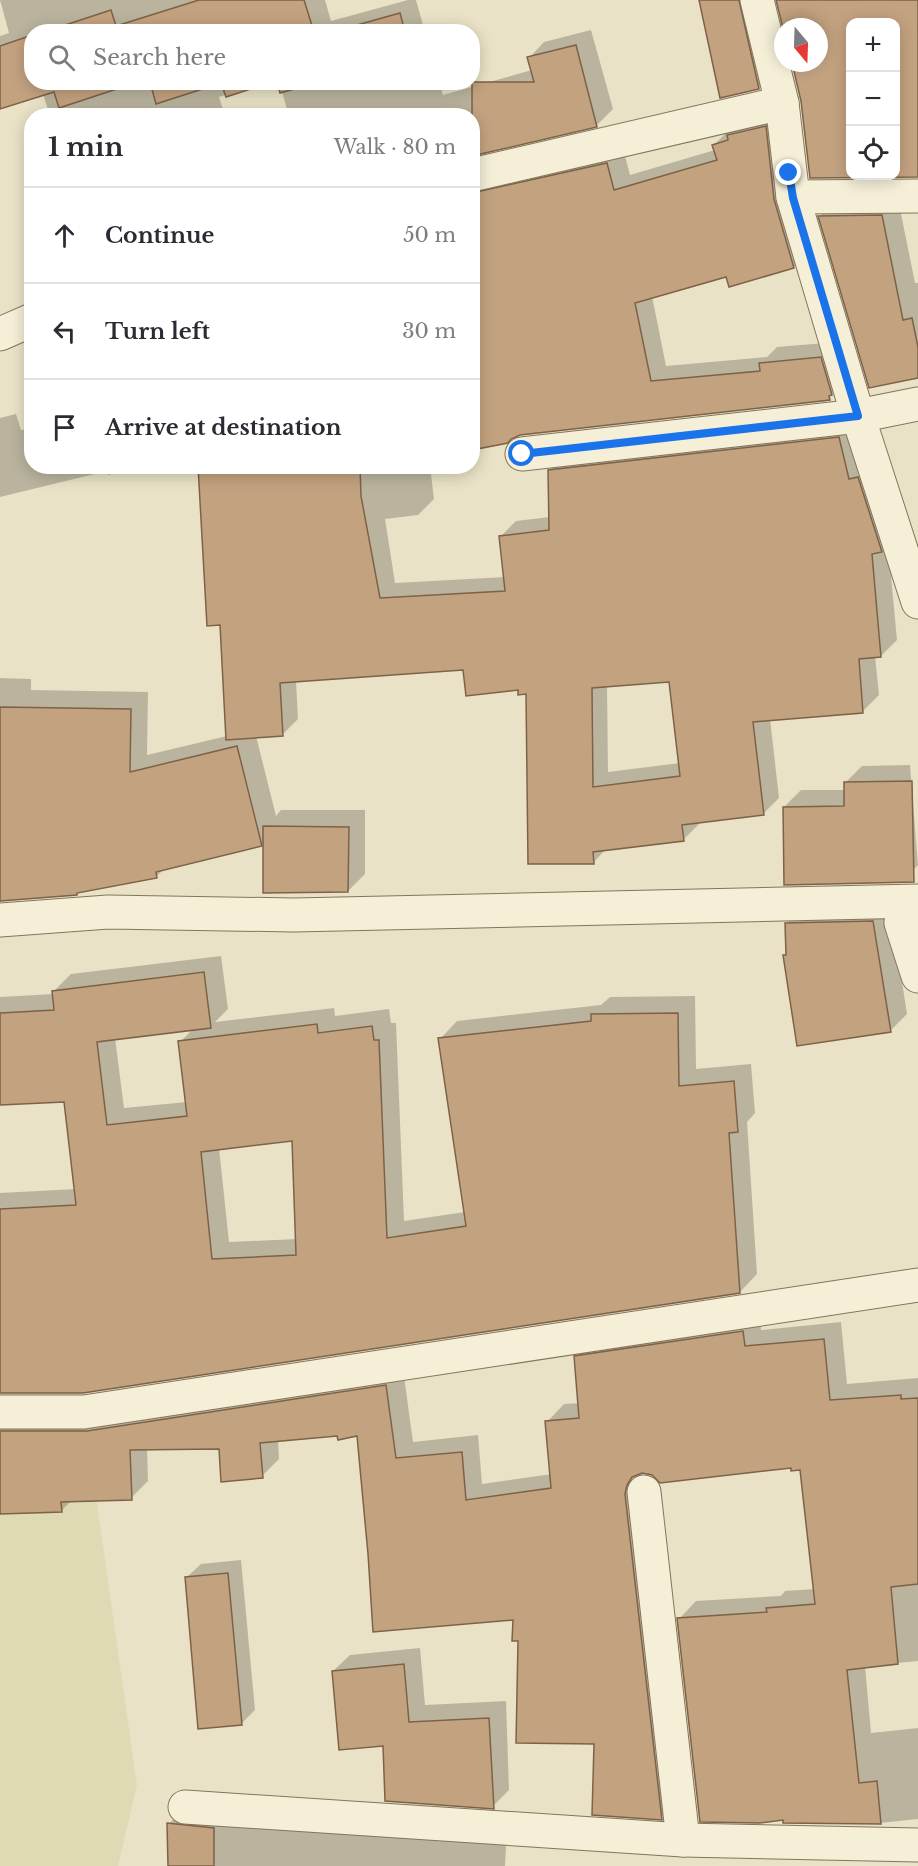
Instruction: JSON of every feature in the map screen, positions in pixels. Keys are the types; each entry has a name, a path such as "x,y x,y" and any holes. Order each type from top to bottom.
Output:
{"street":[{"path":"757,0 782,103 793,198 858,416 918,602"},
{"path":"480,173 782,103"},
{"path":"793,198 918,196"},
{"path":"0,334 24,324"},
{"path":"522,454 858,416 918,404"},
{"path":"0,920 108,912 294,915 914,912 918,976"},
{"path":"0,1412 84,1412 918,1285"},
{"path":"644,1492 683,1840"},
{"path":"184,1807 683,1840 918,1845"}],"shaded area":[{"path":"78,1370 137,1785 118,1866 0,1866 0,1375"}],"building":[{"path":"199,0 304,0 312,24 122,24"},
{"path":"699,0 739,0 759,89 720,98"},
{"path":"776,0 918,0 918,177 900,177 900,18 846,18 846,178 810,178 801,101 794,72 828,72 828,18 780,18"},
{"path":"111,10 115,24 68,24"},
{"path":"400,13 403,24 361,24"},
{"path":"24,38 24,90 114,90 59,108 54,92 0,109 0,46"},
{"path":"576,45 597,127 480,154 480,108 472,108 472,90 480,90 480,82 534,82 527,57"},
{"path":"152,90 199,90 156,104"},
{"path":"224,90 247,90 226,97"},
{"path":"766,126 774,199 794,268 729,287 726,277 635,303 651,381 760,371 759,363 821,357 832,395 829,396 830,400 520,435 508,443 480,448 480,191 607,163 614,190 717,160 712,145 728,140 727,135"},
{"path":"882,215 903,320 912,318 918,347 918,378 869,388 818,216"},
{"path":"839,437 849,479 858,477 882,552 872,554 881,657 859,659 863,713 753,722 764,815 682,825 684,841 593,852 594,864 528,864 526,694 518,695 518,690 466,696 463,670 280,683 283,736 226,740 220,625 207,626 198,474 360,474 361,496 380,598 505,591 499,536 549,530 548,470","holes":["669,682 680,776 593,787 592,688"]},
{"path":"0,707 131,709 130,772 237,746 262,846 156,872 157,878 77,893 77,895 0,901"},
{"path":"912,781 914,882 784,885 783,807 844,806 844,782"},
{"path":"263,826 349,827 348,892 263,893"},
{"path":"873,921 891,1032 797,1046 783,955 786,955 785,923"},
{"path":"204,972 211,1028 97,1042 107,1125 187,1116 178,1041 317,1024 318,1033 372,1026 374,1040 379,1040 387,1238 466,1226 438,1038 591,1021 591,1014 678,1013 679,1086 734,1081 738,1132 729,1133 740,1293 83,1393 0,1393 0,1209 76,1205 64,1102 0,1105 0,1013 54,1010 52,991","holes":["292,1141 296,1255 212,1259 201,1152"]},
{"path":"743,1331 745,1346 824,1339 830,1400 901,1395 901,1399 918,1398 918,1584 891,1587 898,1664 847,1670 859,1783 877,1781 881,1824 783,1823 783,1820 760,1823 700,1822 677,1618 767,1612 766,1608 815,1604 800,1470 791,1471 791,1468 660,1483 652,1475 642,1473 632,1477 627,1485 625,1494 662,1820 592,1815 594,1744 516,1743 518,1641 512,1641 513,1620 373,1632 357,1436 338,1440 337,1436 260,1443 263,1478 221,1482 219,1449 130,1450 132,1500 61,1502 62,1512 0,1514 0,1431 87,1431 386,1385 396,1458 462,1452 466,1500 551,1488 545,1421 579,1418 574,1356"},
{"path":"228,1573 242,1725 198,1729 185,1577"},
{"path":"404,1664 409,1722 489,1718 494,1809 385,1801 383,1746 339,1750 332,1671"},
{"path":"167,1823 214,1828 214,1866 168,1866"}],"route":[{"path":"522,454 858,416 793,198 789,173"}]}
